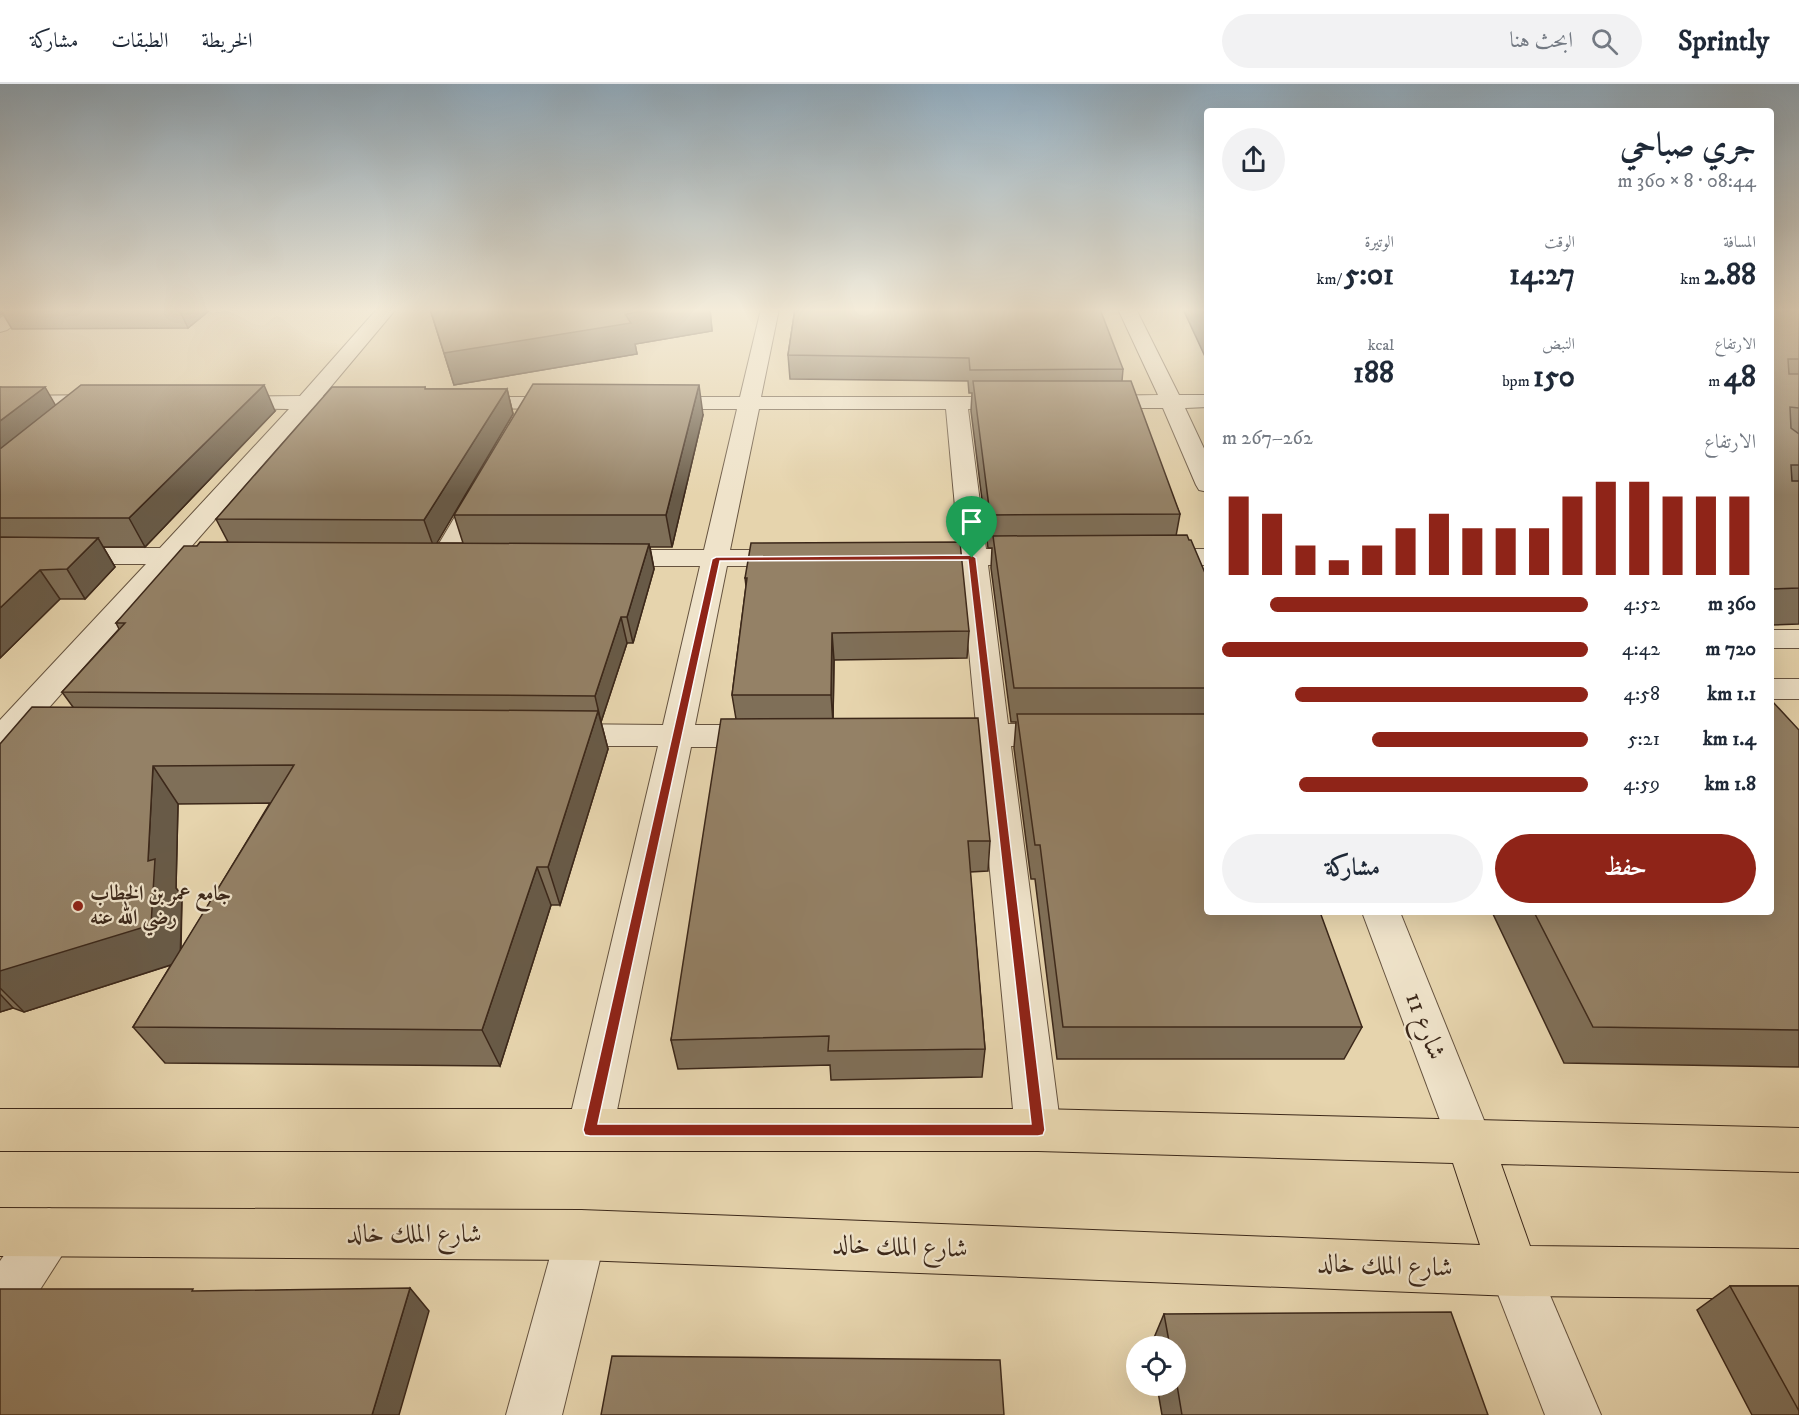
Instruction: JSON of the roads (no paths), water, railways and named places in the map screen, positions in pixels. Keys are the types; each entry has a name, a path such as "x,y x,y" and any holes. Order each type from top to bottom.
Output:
{"main road":[{"path":"0,1130 1038,1130 1799,1150"},
{"path":"1469,1140 1514,1271"},
{"name":"شارع الملك خالد","path":"0,1232 581,1235 1514,1271 1799,1274"}],"street":[{"path":"3,735 333,371"},
{"path":"590,1130 757,371"},
{"path":"1157,371 1204,476"},
{"path":"63,424 90,401"},
{"path":"0,402 124,401"},
{"path":"1076,402 1204,401"},
{"path":"204,402 378,403"},
{"path":"637,403 1040,402"},
{"path":"450,403 527,413 591,403"},
{"path":"956,403 1038,1130"},
{"path":"444,558 492,475"},
{"path":"0,556 247,556"},
{"path":"898,558 1054,557"},
{"path":"1125,557 1204,557"},
{"path":"586,558 819,558"},
{"path":"1774,639 1799,639"},
{"path":"1774,689 1799,689"},
{"path":"3,735 82,731"},
{"path":"534,735 794,736"},
{"path":"911,736 1088,735"},
{"name":"شارع 11","path":"1382,915 1469,1140"},
{"path":"0,1306 49,1232"},
{"path":"534,1415 581,1235"},
{"path":"1514,1271 1573,1415"}],"place":[{"name":"جامع عمر بن الخطاب رضي الله عنه","path":"78,906"}]}
